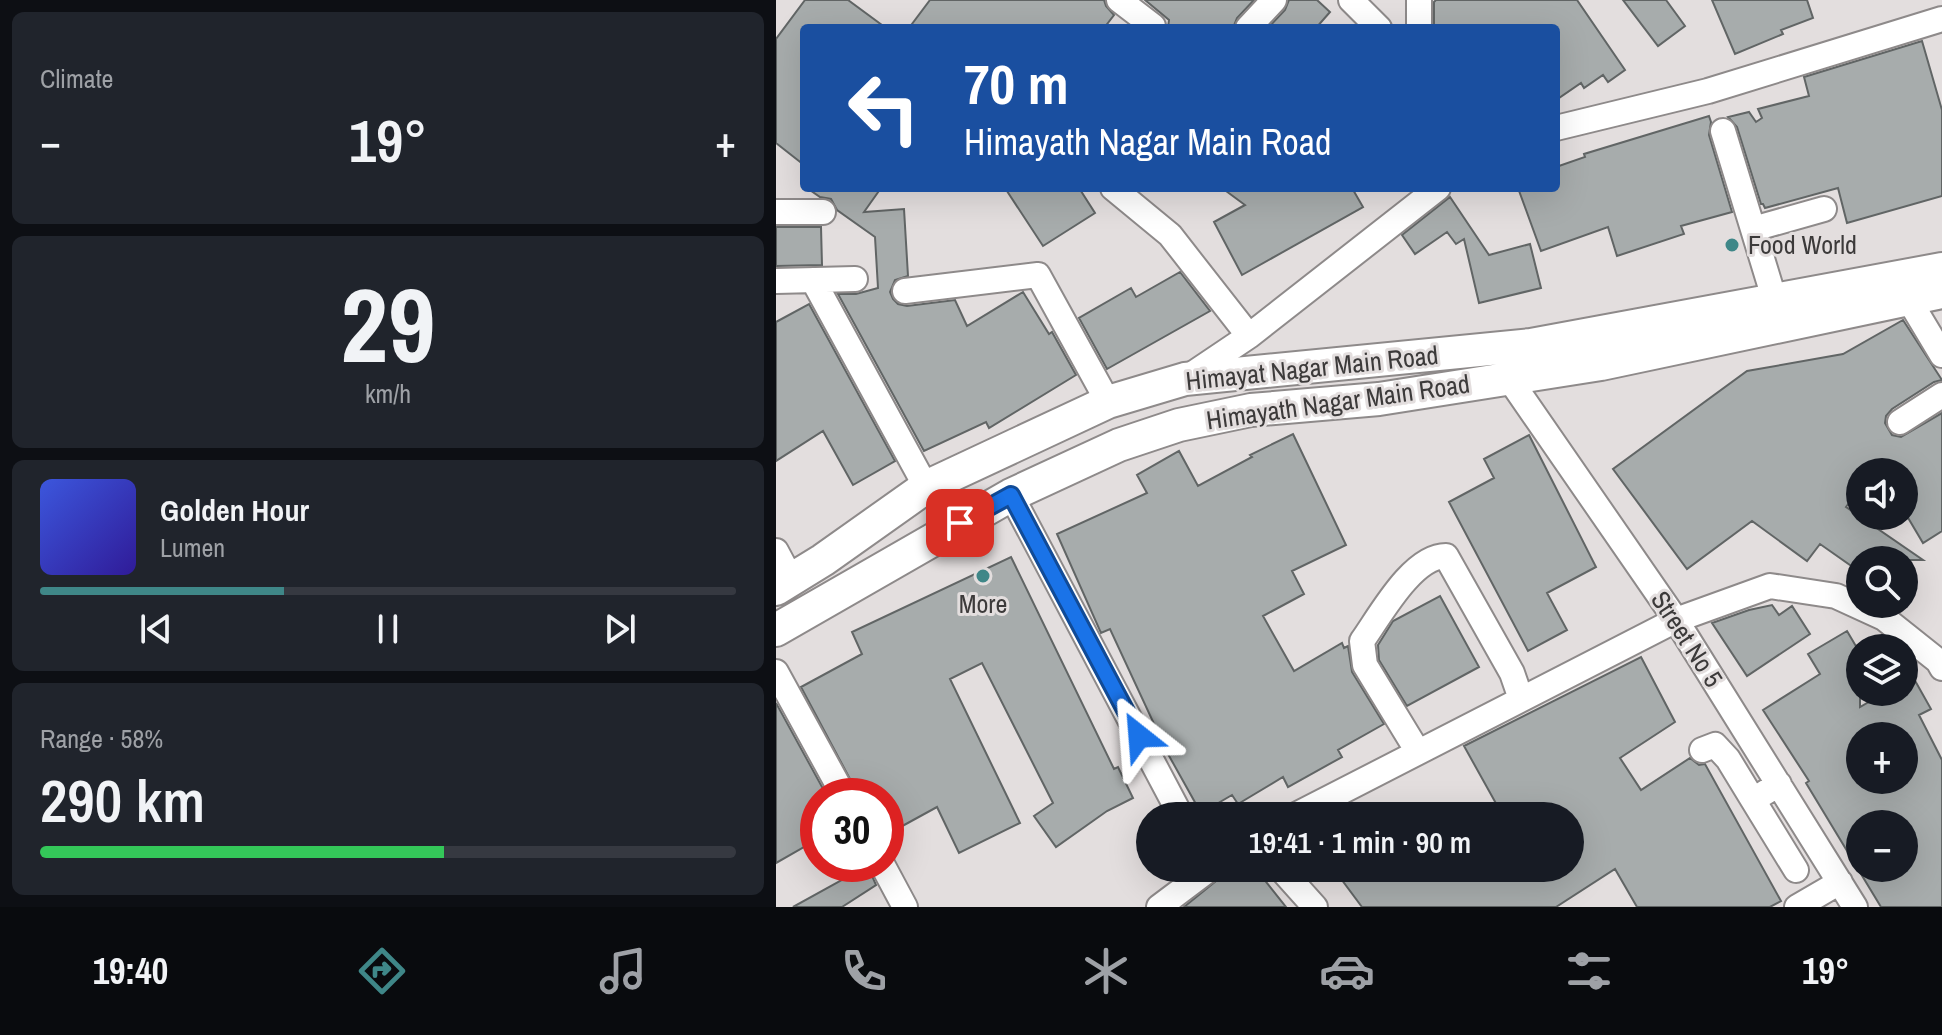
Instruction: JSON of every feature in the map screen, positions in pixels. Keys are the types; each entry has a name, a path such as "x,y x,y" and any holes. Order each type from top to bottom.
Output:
{"main road":[{"name":"Himayat Nagar Main Road","path":"784,584 926,487 1108,402 1185,379 1531,345 1942,269"},
{"name":"Himayath Nagar Main Road","path":"776,630 1011,495 1119,445 1179,425 1251,410 1379,399 1601,364 1942,292"}],"street":[{"path":"1119,0 1150,24"},
{"path":"1252,24 1274,0"},
{"path":"1351,0 1375,24"},
{"path":"1419,0 1419,24"},
{"path":"1560,127 1708,91 1942,19"},
{"path":"1723,131 1774,298"},
{"path":"1118,192 1170,235 1249,336"},
{"path":"1185,379 1249,336 1433,192"},
{"path":"1753,229 1824,209"},
{"path":"776,212 823,212"},
{"path":"905,291 1038,275 1108,402"},
{"path":"776,281 855,279"},
{"path":"813,280 926,487"},
{"path":"1909,300 1942,355"},
{"name":"Street No 5","path":"1508,377 1676,620 1855,907"},
{"path":"1900,422 1942,395"},
{"path":"1011,495 1174,802"},
{"path":"776,551 784,584"},
{"path":"1418,752 1365,665 1362,641 1410,575 1438,556 1446,556 1512,673 1521,699"},
{"path":"1321,802 1676,620 1770,586 1836,596 1884,618 1938,661 1942,668"},
{"path":"776,672 834,778"},
{"path":"1702,750 1715,745 1728,759 1796,870"},
{"path":"1753,800 1779,784"},
{"path":"892,882 905,907"},
{"path":"1159,907 1192,882"},
{"path":"1293,882 1315,907"},
{"path":"1797,907 1840,882"}],"building":[{"path":"805,0 848,0 881,24 800,24 800,162 776,143 776,39"},
{"path":"930,0 1104,0 1114,15 1107,24 912,24"},
{"path":"1145,0 1254,0 1235,24 1168,24 1169,20"},
{"path":"1289,0 1317,0 1330,12 1320,24 1272,24 1285,10"},
{"path":"1577,0 1625,70 1608,82 1603,75 1584,88 1581,83 1560,97 1560,24 1434,24 1434,2"},
{"path":"1623,0 1666,0 1685,26 1658,46"},
{"path":"1712,0 1807,0 1813,18 1781,30 1783,34 1735,54"},
{"path":"1922,41 1942,110 1942,196 1847,223 1838,188 1765,208 1761,204 1737,127 1728,117 1749,112 1756,122 1762,118 1758,109 1809,96 1804,77"},
{"path":"1709,116 1709,135 1732,212 1681,226 1684,234 1617,256 1608,227 1541,251 1519,192 1560,192 1560,166 1585,157 1584,154"},
{"path":"813,192 878,192 864,212 904,209 908,276 895,280 890,292 898,304 907,306 955,300 967,326 1023,292 1049,334 1052,332 1076,375 989,428 986,422 924,451 838,294 856,294 878,288 875,237 837,210 831,199"},
{"path":"1008,192 1082,192 1095,213 1043,246"},
{"path":"1227,192 1354,192 1363,207 1242,275 1214,222 1245,205"},
{"path":"1450,197 1489,255 1530,244 1541,288 1479,303 1464,239 1456,244 1447,232 1415,254 1402,235"},
{"path":"776,227 821,227 822,265 776,266"},
{"path":"1180,272 1210,311 1107,369 1079,318 1131,288 1136,297"},
{"path":"809,304 895,461 853,485 823,431 776,461 776,322"},
{"path":"1903,320 1942,380 1892,409 1885,423 1892,435 1901,437 1942,413 1942,531 1923,543 1915,530 1918,530 1918,458 1846,458 1846,530 1879,530 1903,546 1846,546 1846,562 1820,544 1807,561 1752,521 1687,569 1613,469 1747,371 1843,354"},
{"path":"1293,434 1346,545 1292,571 1304,594 1263,616 1294,671 1342,643 1344,648 1348,646 1352,672 1384,724 1338,750 1342,757 1288,787 1283,777 1241,802 1237,802 1232,795 1220,802 1195,802 1168,754 1110,629 1101,633 1057,534 1147,493 1137,475 1179,451 1198,486 1252,457 1250,455"},
{"path":"1529,435 1596,567 1547,593 1567,630 1528,651 1449,502 1494,478 1484,459"},
{"path":"1011,557 1114,769 1118,767 1133,798 1107,811 1056,847 1034,816 1053,803 982,663 950,679 1020,823 959,853 937,807 904,825 904,778 849,778 801,687 862,654 852,632"},
{"path":"1440,596 1479,667 1407,706 1379,660 1378,645 1393,621"},
{"path":"1772,605 1779,615 1792,606 1810,634 1747,676 1712,623"},
{"path":"1847,631 1846,706 1918,706 1918,686 1931,709 1919,715 1942,760 1942,907 1881,907 1866,882 1918,882 1918,810 1846,810 1846,849 1806,783 1809,781 1763,710 1820,674 1808,654"},
{"path":"1641,657 1675,722 1620,758 1641,790 1690,758 1699,765 1705,764 1781,901 1770,907 1637,907 1615,869 1556,907 1362,907 1343,882 1584,882 1584,802 1495,802 1464,746"},
{"path":"776,703 817,778 800,778 800,849 776,863"},
{"path":"838,882 875,882 876,885 842,907 793,907"},
{"path":"1215,882 1266,882 1286,907 1184,907"}],"place":[{"name":"Food World","path":"1732,245"},
{"name":"More","path":"983,576"}],"route":[{"path":"960,523 1011,495 1139,736"}]}
